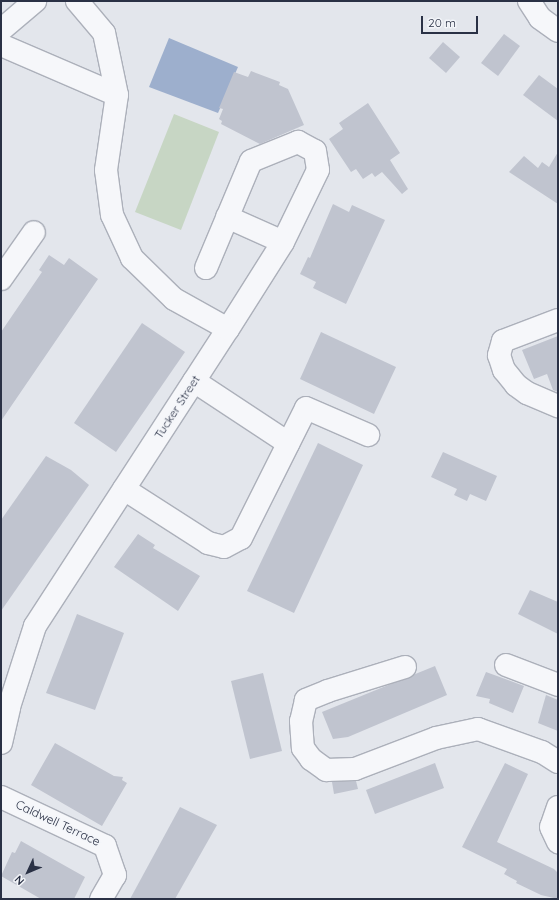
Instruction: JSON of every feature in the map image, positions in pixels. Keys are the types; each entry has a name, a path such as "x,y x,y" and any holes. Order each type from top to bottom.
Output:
{"street":[{"path":"1,30 35,1"},
{"path":"78,1 104,33 117,95 106,170 112,215 132,258 174,299 228,329"},
{"path":"529,1 540,18 558,31"},
{"path":"1,45 117,95"},
{"name":"Tucker Street","path":"1,743 9,707 35,626 284,242 318,170 314,151 298,142 251,161 227,217"},
{"path":"206,268 227,217 284,242"},
{"path":"1,279 34,232"},
{"path":"558,320 503,341 499,355 504,370 516,385 527,393 558,406"},
{"path":"194,381 288,443"},
{"path":"124,489 208,543 224,547 241,538 306,408 368,435"},
{"path":"506,665 558,685"},
{"path":"405,667 328,691 306,700 301,721 303,748 311,759 326,770 356,769 436,738 478,729 542,752 558,762"},
{"name":"Caldwell Terrace","path":"1,797 105,846 115,875 101,899"},
{"path":"558,806 551,827 558,842"}],"green space":[{"path":"174,114 219,132 181,230 135,212"}],"water":[{"path":"169,38 238,67 218,113 149,87"}],"building":[{"path":"504,34 520,46 498,76 481,63"},
{"path":"443,42 460,57 446,73 429,58"},
{"path":"251,71 280,82 279,85 288,89 304,125 260,144 221,124 222,121 219,119 223,109 219,108 234,72 248,77"},
{"path":"539,75 558,89 558,121 523,95"},
{"path":"368,103 400,153 390,160 408,189 402,194 382,172 375,177 372,173 363,179 356,169 351,172 329,139 343,129 339,123"},
{"path":"558,152 558,204 509,172 524,156 538,168 542,162 549,167"},
{"path":"333,204 349,212 352,205 385,220 346,304 313,288 316,282 300,274 308,257 310,258"},
{"path":"49,255 64,265 69,258 98,279 1,421 1,332 42,272 39,270"},
{"path":"142,323 185,352 116,452 74,423"},
{"path":"321,332 396,367 374,414 300,379"},
{"path":"558,336 558,392 553,390 547,374 534,379 522,350"},
{"path":"318,443 363,465 294,613 247,591"},
{"path":"443,452 497,476 486,501 470,494 467,501 454,495 457,489 431,477"},
{"path":"46,456 71,470 89,485 1,611 1,520"},
{"path":"138,534 155,545 153,548 200,576 178,611 114,567"},
{"path":"530,590 558,602 558,634 518,614"},
{"path":"77,614 124,633 95,710 46,693"},
{"path":"435,666 447,695 348,737 333,739 322,712"},
{"path":"486,672 524,686 513,713 489,703 490,699 476,696"},
{"path":"263,673 282,751 250,759 231,681"},
{"path":"546,695 558,700 558,731 538,723"},
{"path":"55,743 114,776 123,777 122,780 127,783 102,826 31,785"},
{"path":"435,763 444,788 375,814 366,790"},
{"path":"505,763 528,774 497,842 554,869 558,873 558,899 541,895 516,883 517,881 504,874 507,869 462,847"},
{"path":"356,781 358,789 334,794 332,782"},
{"path":"180,807 217,825 175,899 130,899"},
{"path":"21,841 85,877 74,899 41,899 1,876 12,852 15,853"}]}
